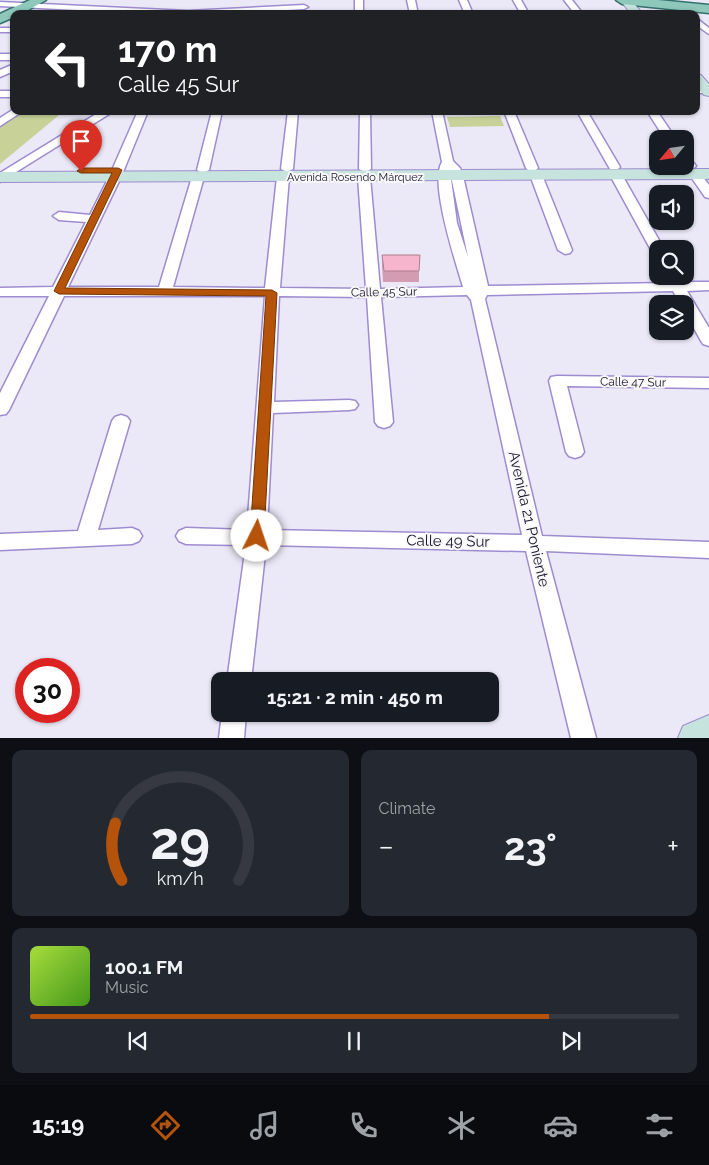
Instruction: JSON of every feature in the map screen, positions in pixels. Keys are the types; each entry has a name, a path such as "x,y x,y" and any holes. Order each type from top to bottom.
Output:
{"main road":[{"path":"687,7 709,2"},
{"path":"0,13 29,3"},
{"path":"16,10 29,3"},
{"path":"628,5 656,4 709,8"},
{"name":"Avenida Rosendo Márquez","path":"615,171 649,167"},
{"name":"Avenida Rosendo Márquez","path":"2,175 365,173 449,170 615,171 696,167"},
{"path":"696,738 709,732"}],"street":[{"path":"117,10 130,0"},
{"path":"568,0 576,10"},
{"path":"0,4 29,3 95,10"},
{"path":"268,10 304,7"},
{"path":"0,123 13,115"},
{"path":"2,175 101,115"},
{"path":"0,410 116,174 141,115"},
{"path":"166,291 216,115"},
{"path":"239,672 257,536 272,293 292,115"},
{"path":"365,115 365,173 384,422"},
{"name":"Avenida 21 Poniente","path":"438,115 449,170 451,223 477,293 534,543 584,738"},
{"path":"511,115 565,250"},
{"path":"584,115 653,240"},
{"path":"655,115 665,130"},
{"path":"696,167 709,194"},
{"path":"59,216 94,219"},
{"name":"Calle 45 Sur","path":"0,292 477,293 649,283"},
{"name":"Calle 45 Sur","path":"694,284 709,286"},
{"path":"677,285 709,340"},
{"name":"Calle 47 Sur","path":"575,452 556,381 709,383"},
{"path":"264,408 349,405"},
{"path":"86,538 121,421"},
{"path":"0,542 132,536"},
{"name":"Calle 49 Sur","path":"186,536 534,543 709,550"},
{"path":"232,738 233,722"}],"green space":[{"path":"16,115 59,115 0,164 0,126"},
{"path":"500,116 504,126 450,127 447,117"}],"building":[{"path":"382,255 420,255 419,271 384,271"}],"route":[{"path":"81,171 118,170 59,291 272,293 257,536"}]}
